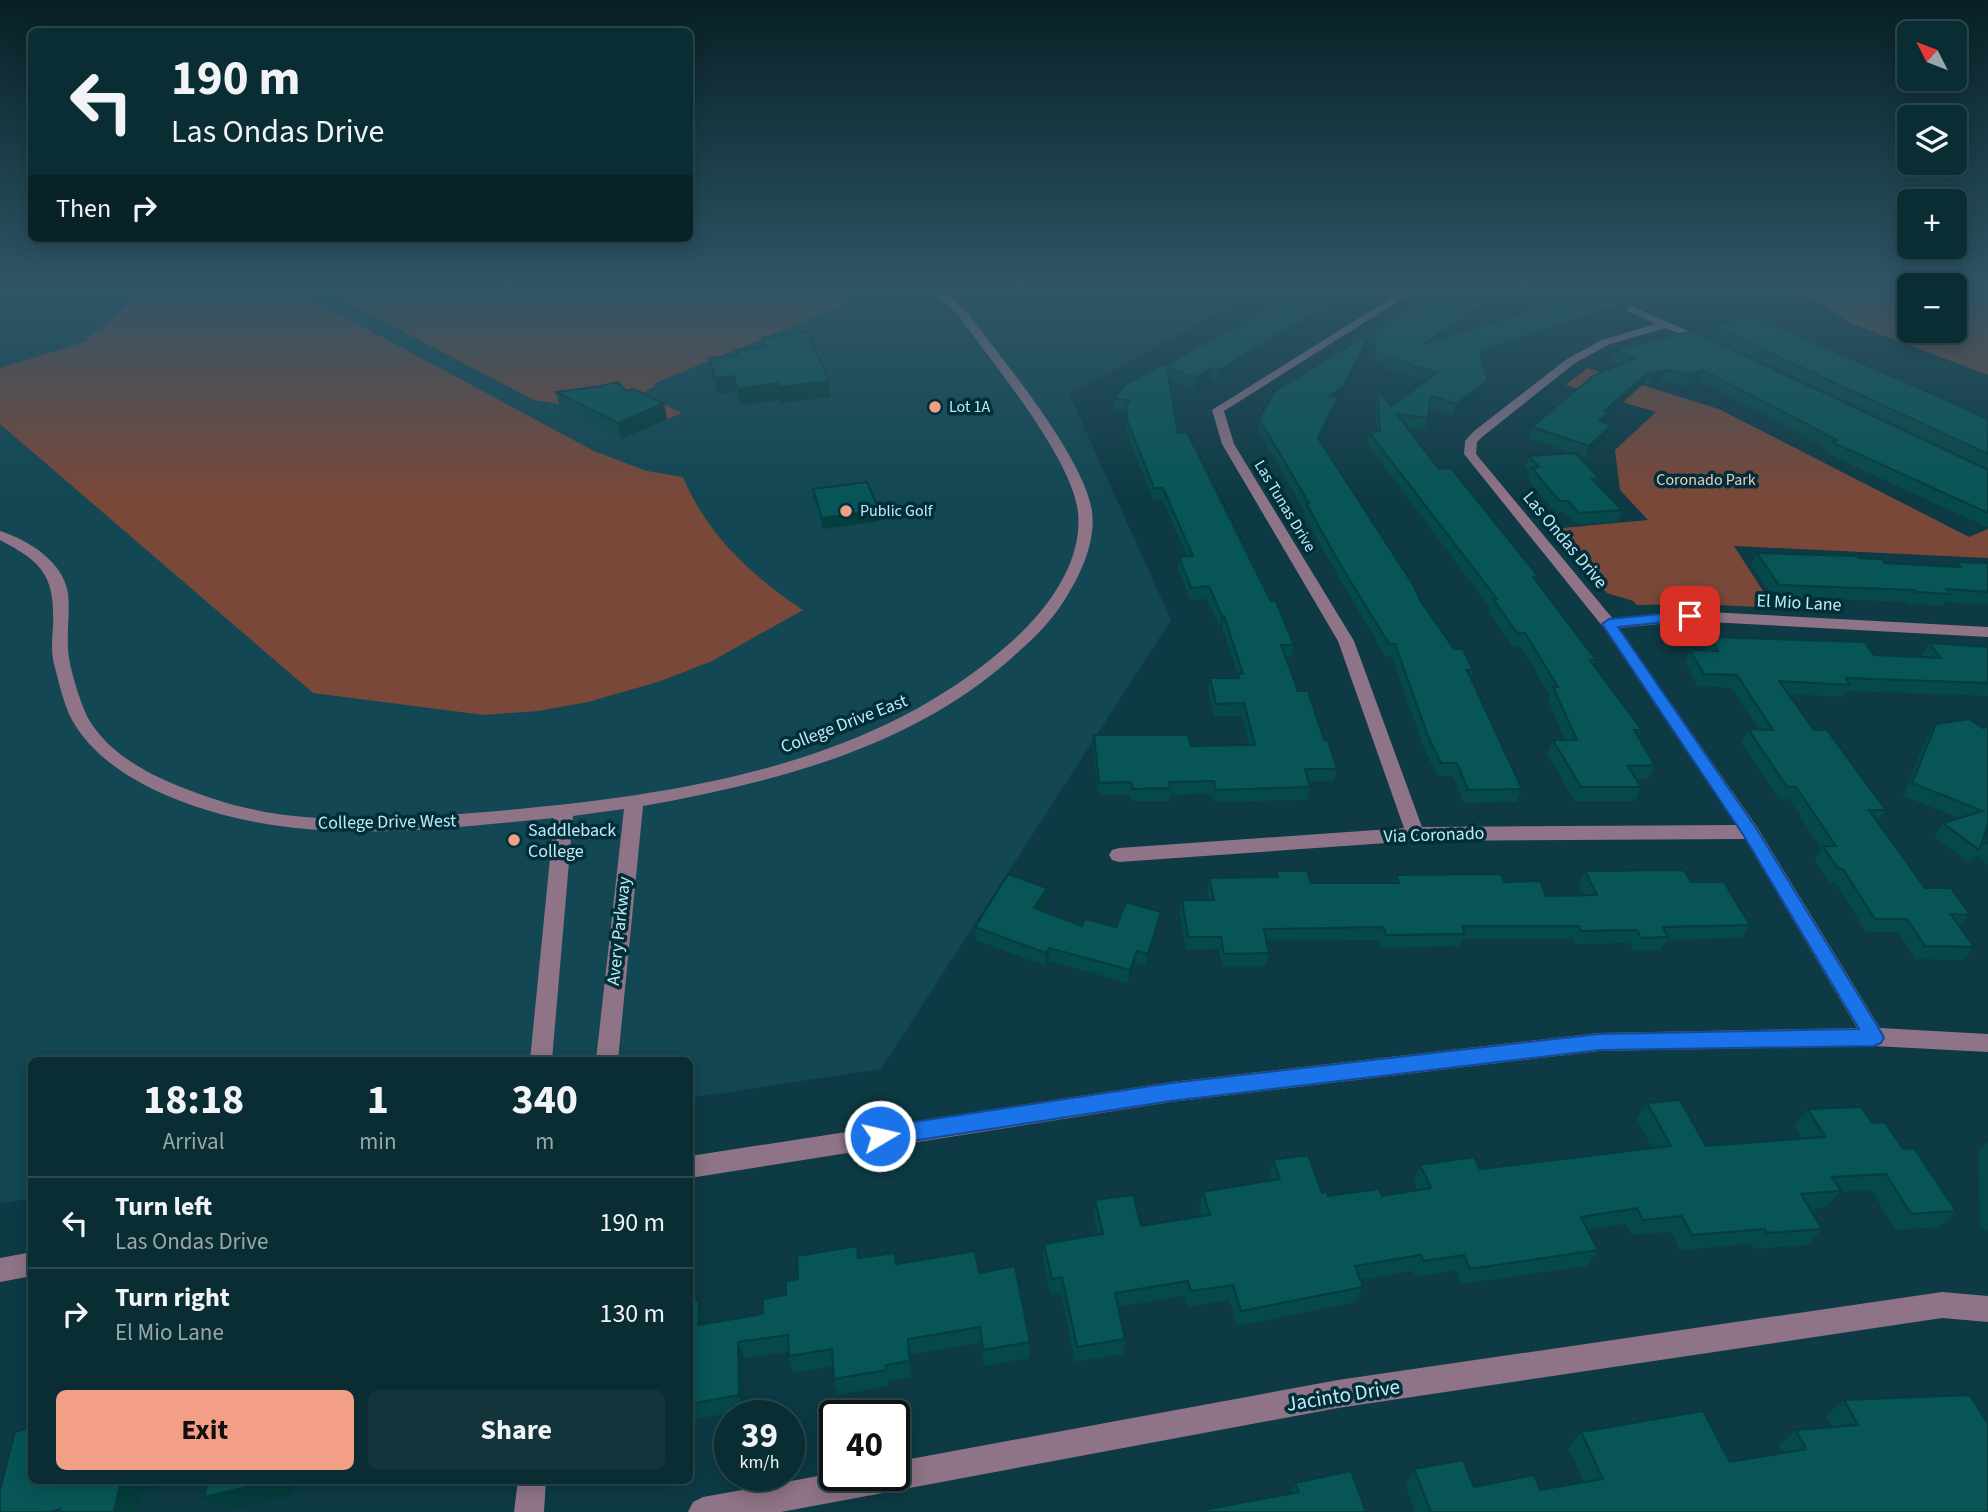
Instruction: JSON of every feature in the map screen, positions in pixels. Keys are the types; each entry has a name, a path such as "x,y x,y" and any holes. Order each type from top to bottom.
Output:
{"street":[{"name":"College Drive East","path":"564,811 717,787 850,746 909,722 958,692 1014,652 1056,606 1082,548 1085,510 1074,475 992,357"},
{"name":"Las Tunas Drive","path":"1304,357 1218,410 1228,444 1346,641 1415,834"},
{"name":"Las Ondas Drive","path":"1579,357 1478,434 1469,447 1476,463 1609,624 1750,832 1874,1038"},
{"name":"College Drive West","path":"0,535 44,560 59,583 60,656 80,718 103,747 130,768 187,797 240,814 290,823 352,826 414,824 564,811"},
{"name":"El Mio Lane","path":"1609,624 1690,616 1988,632"},
{"name":"Avery Parkway","path":"607,1057 634,801"},
{"path":"541,1057 564,811"},
{"name":"Via Coronado","path":"1119,855 1415,834 1750,832"},
{"path":"693,1167 1171,1092 1599,1042 1874,1038 1988,1043"},
{"path":"0,1270 28,1265"},
{"name":"Jacinto Drive","path":"703,1512 1338,1394 1942,1306 1988,1309"},
{"path":"529,1512 532,1484"}],"shaded area":[{"name":"Saddleback College","path":"0,357 1138,357 1069,394 1171,620 881,1069 693,1098 693,1057 28,1057 28,1199 0,1203"}],"green space":[{"path":"37,357 418,357 594,451 647,471 683,477 693,498 718,536 766,583 803,610 712,661 661,681 588,702 538,711 484,715 313,693 0,424 0,368"},
{"path":"451,357 719,357 653,384 656,386 641,394 682,413 667,419 637,405 565,405 534,400"},
{"path":"1939,357 1988,357 1988,375"},
{"name":"Coronado Park","path":"1587,368 1719,409 1969,537 1988,529 1988,558 1734,546 1774,608 1699,604 1637,605 1633,601 1607,593 1552,529 1648,520 1620,490 1615,450 1656,412 1566,385"}],"building":[{"path":"819,357 829,381 779,387 778,383 738,389 734,376 715,378 709,358"},
{"path":"1181,357 1242,357 1218,371 1212,368 1195,378 1167,368 1178,433 1187,432 1271,601 1276,601 1294,645 1281,645 1298,691 1308,691 1324,740 1328,740 1337,769 1305,769 1310,787 1216,790 1214,781 1169,782 1170,788 1133,789 1131,782 1099,783 1094,735 1188,735 1191,746 1255,745 1244,703 1216,704 1210,678 1239,678 1238,674 1243,674 1224,616 1209,586 1191,588 1179,557 1193,556 1163,488 1154,488 1127,420 1126,406 1130,401 1114,398 1127,383 1166,362 1166,365"},
{"path":"1331,357 1358,357 1344,386 1329,396 1338,397 1318,438 1414,586 1420,600 1454,649 1463,649 1473,670 1467,670 1522,789 1468,790 1457,763 1441,763 1428,736 1395,644 1389,644 1340,564 1306,503 1309,503 1259,419 1275,391"},
{"path":"1375,357 1481,357 1488,380 1456,404 1431,396 1428,418 1397,414 1439,469 1451,468 1538,576 1533,577 1596,660 1590,660 1642,730 1634,730 1655,765 1628,766 1641,787 1581,787 1553,740 1577,740 1553,687 1558,687 1525,633 1518,634 1493,599 1497,599 1369,432 1380,431 1377,389 1391,406 1437,373 1387,357 1376,365"},
{"path":"1631,357 1746,357 1988,470 1988,513 1832,442 1837,440 1703,370 1690,375 1665,370 1653,375 1648,373 1604,411 1609,412 1599,421 1612,425 1589,446 1532,427 1593,376 1635,358"},
{"path":"1778,357 1846,357 1988,419 1988,454"},
{"path":"617,382 627,391 633,389 664,403 618,423 556,392 601,386"},
{"path":"1575,453 1599,478 1592,479 1622,510 1579,513 1568,501 1560,501 1550,490 1532,468 1539,467 1529,456"},
{"path":"867,482 879,510 822,518 813,489"},
{"path":"1757,553 1857,556 1882,559 1885,563 1961,567 1956,562 1988,563 1988,592 1946,589 1950,594 1914,590 1779,585"},
{"path":"1710,637 1865,642 1874,655 1941,658 1929,643 1988,647 1988,683 1846,678 1850,685 1779,681 1814,730 1827,730 1886,810 1869,810 1925,888 1951,888 1970,915 1951,914 1974,947 1925,946 1907,919 1875,919 1843,869 1838,869 1823,846 1836,846 1796,787 1787,787 1748,729 1773,730 1737,675 1704,674 1690,650 1718,651"},
{"path":"1969,719 1983,728 1988,727 1988,824 1983,839 1988,838 1988,844 1983,840 1979,850 1943,823 1983,811 1912,783 1936,724"},
{"path":"1684,870 1691,882 1724,882 1750,925 1663,927 1668,937 1641,938 1637,930 1581,931 1579,926 1462,926 1465,934 1386,935 1383,927 1264,929 1269,953 1224,954 1221,937 1188,937 1182,900 1214,900 1209,878 1278,877 1277,871 1307,871 1311,883 1399,883 1396,875 1501,874 1504,882 1540,881 1546,896 1597,895 1585,871"},
{"path":"1008,874 1047,888 1034,908 1082,926 1085,919 1116,927 1126,902 1161,912 1148,954 1137,951 1130,970 1049,948 1046,953 975,927"},
{"path":"1680,1100 1706,1146 1825,1137 1808,1109 1861,1107 1872,1123 1885,1122 1903,1149 1914,1148 1956,1211 1911,1214 1886,1174 1832,1177 1841,1191 1801,1194 1822,1229 1767,1233 1765,1229 1692,1235 1682,1216 1643,1220 1637,1208 1581,1217 1598,1250 1470,1269 1464,1255 1423,1261 1421,1255 1355,1266 1363,1287 1241,1311 1233,1285 1191,1291 1188,1281 1115,1293 1125,1339 1077,1347 1062,1277 1052,1279 1044,1244 1103,1234 1095,1200 1133,1195 1141,1226 1210,1215 1203,1192 1280,1179 1273,1160 1308,1155 1322,1193 1326,1191 1328,1196 1379,1189 1382,1196 1431,1188 1420,1165 1474,1157 1480,1169 1671,1146 1647,1103"},
{"path":"857,1246 858,1258 895,1253 896,1264 975,1251 979,1273 1015,1266 1030,1342 983,1350 980,1327 908,1339 910,1361 886,1365 886,1370 834,1379 832,1349 789,1356 788,1335 738,1342 739,1395 693,1403 693,1301 699,1300 698,1325 763,1314 763,1299 786,1295 786,1281 798,1279 797,1256"},
{"path":"1970,1395 1988,1424 1988,1512 1431,1512 1414,1469 1463,1460 1474,1487 1534,1475 1540,1490 1603,1479 1581,1432 1703,1411 1730,1462 1806,1449 1796,1430 1858,1425 1844,1400"},
{"path":"28,1428 28,1484 120,1484 114,1512 59,1512 60,1509 49,1512 0,1512 0,1490 15,1432"},
{"path":"1351,1471 1366,1512 1203,1510 1299,1492 1295,1483"},
{"path":"207,1484 258,1484 204,1497"}],"place":[{"name":"Lot 1A","path":"935,407"},
{"name":"Public Golf","path":"846,511"},
{"name":"Saddleback College","path":"514,840"}],"route":[{"path":"880,1136 1171,1092 1599,1042 1874,1038 1750,832 1609,624 1690,616"}]}
